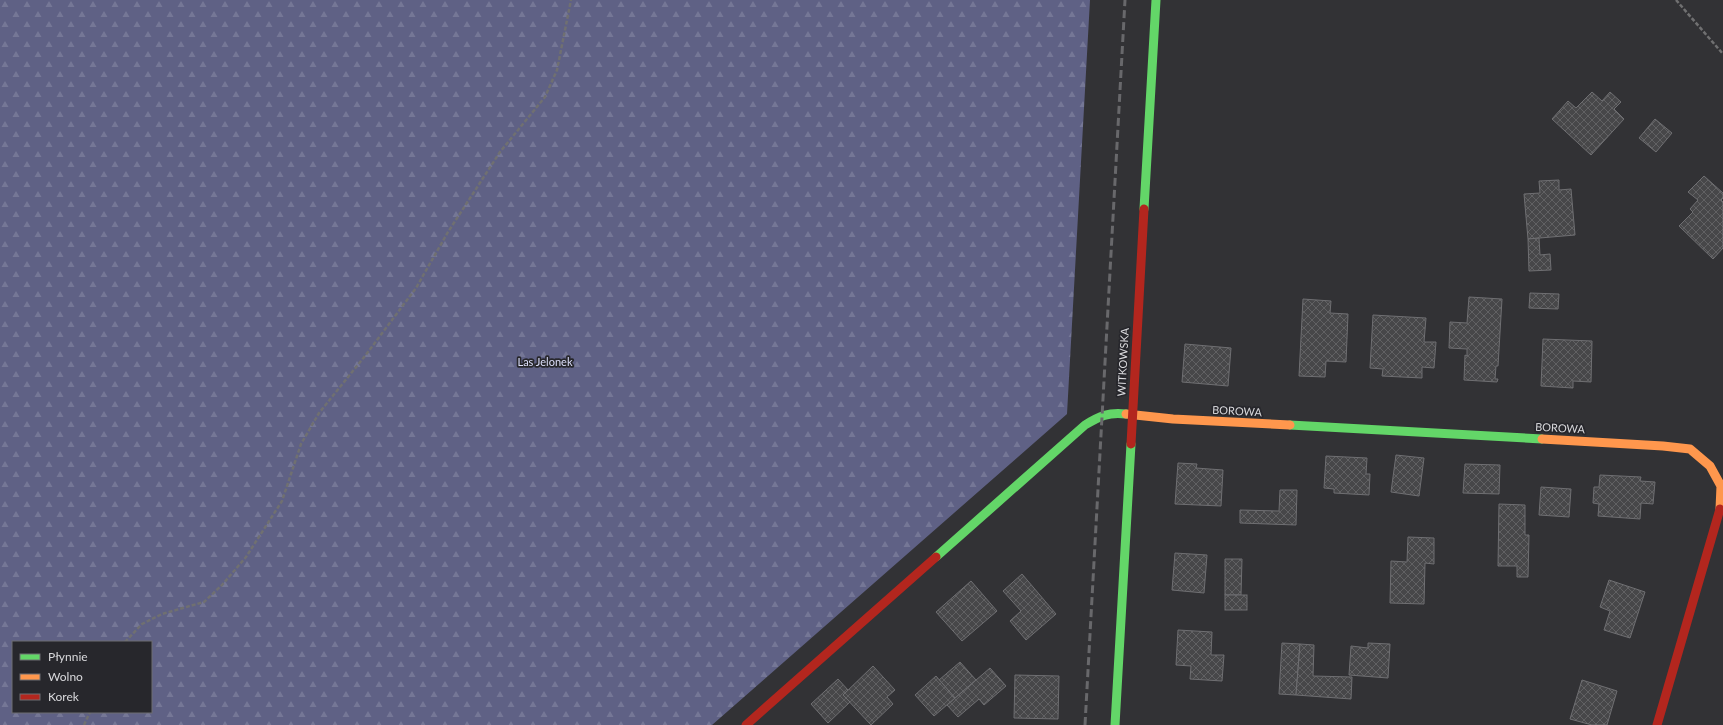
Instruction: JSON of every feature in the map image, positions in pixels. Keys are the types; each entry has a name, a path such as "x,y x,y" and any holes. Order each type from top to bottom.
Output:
{"street":[{"name":"WITKOWSKA","path":"1116,725 1156,0"},
{"name":"BOROWA","path":"746,725 1085,425 1101,415 1116,413 1181,420 1663,446 1690,449 1710,466 1722,486 1720,514 1657,725"}],"path":[{"path":"126,641 142,624 162,614 204,602 222,585 246,557 282,501 301,444 319,413 365,356 416,288 448,232 500,152 545,97 557,70 571,0"},
{"path":"1676,0 1723,54"},
{"path":"84,725 90,713"}],"green space":[{"name":"Las Jelonek","path":"0,0 1090,0 1067,414 712,725 0,725"}],"building":[{"path":"1592,92 1602,101 1610,92 1621,102 1614,109 1624,119 1591,155 1552,119 1568,101 1576,108"},
{"path":"1655,119 1672,133 1656,152 1639,138"},
{"path":"1704,176 1723,193 1723,198 1721,200 1723,202 1723,248 1713,259 1679,226 1693,212 1690,209 1698,200 1688,192"},
{"path":"1559,180 1559,190 1571,189 1575,235 1528,239 1524,194 1540,193 1539,181"},
{"path":"1539,238 1540,255 1550,254 1551,270 1529,271 1528,239"},
{"path":"1530,293 1559,294 1558,309 1529,308"},
{"path":"1469,297 1502,299 1498,366 1496,366 1495,379 1498,379 1497,382 1464,380 1465,355 1467,356 1467,349 1449,348 1450,322 1467,323"},
{"path":"1303,299 1331,301 1330,313 1348,314 1346,362 1326,361 1325,377 1299,376"},
{"path":"1373,315 1426,318 1424,342 1436,342 1434,368 1422,367 1422,378 1382,376 1383,369 1370,368"},
{"path":"1543,339 1592,341 1591,382 1573,381 1573,388 1541,386"},
{"path":"1185,344 1231,348 1228,386 1182,382"},
{"path":"1396,455 1424,458 1419,496 1391,492"},
{"path":"1326,456 1367,458 1366,474 1370,474 1369,495 1334,493 1334,489 1324,488"},
{"path":"1178,463 1197,464 1196,468 1223,470 1221,506 1175,504"},
{"path":"1465,464 1500,465 1499,494 1463,493"},
{"path":"1600,475 1641,477 1640,481 1655,482 1653,504 1641,503 1640,519 1598,516 1599,504 1593,503 1594,487 1599,487"},
{"path":"1541,487 1571,489 1569,517 1539,515"},
{"path":"1280,490 1297,490 1296,525 1240,523 1240,510 1279,511"},
{"path":"1499,504 1525,505 1525,535 1529,535 1528,577 1517,577 1517,566 1498,566"},
{"path":"1408,537 1434,538 1434,564 1425,563 1424,604 1390,603 1391,561 1407,562"},
{"path":"1175,553 1207,555 1204,593 1172,590"},
{"path":"1225,559 1242,559 1241,595 1225,595"},
{"path":"1022,574 1056,614 1026,640 1010,621 1021,611 1003,591"},
{"path":"1609,580 1645,592 1630,638 1604,630 1610,611 1600,607"},
{"path":"971,581 997,611 962,641 936,612"},
{"path":"1225,595 1247,595 1247,610 1225,610"},
{"path":"1178,630 1212,632 1211,655 1224,655 1222,681 1190,679 1191,666 1176,665"},
{"path":"1282,643 1300,644 1296,695 1279,694"},
{"path":"1368,643 1390,644 1388,678 1349,675 1351,646 1368,648"},
{"path":"1300,644 1314,645 1313,676 1352,677 1351,699 1296,695"},
{"path":"960,662 976,680 955,698 939,680"},
{"path":"873,666 895,690 887,697 893,704 871,725 843,695"},
{"path":"990,668 1006,686 984,705 979,699 958,717 947,705"},
{"path":"1015,675 1059,676 1058,719 1014,718"},
{"path":"936,676 955,698 934,716 915,695"},
{"path":"838,679 848,690 843,695 850,702 828,723 811,704"},
{"path":"1582,680 1617,691 1607,725 1592,725 1570,719"}],"railway":[{"path":"1085,725 1125,0"}],"traffic: fast":[{"path":"1144,209 1156,0"},
{"path":"936,557 1085,425 1104,415 1126,414"},
{"path":"1290,425 1542,439"},
{"path":"1115,725 1131,444"}],"traffic: slow":[{"path":"1126,414 1173,419 1290,425"},
{"path":"1542,439 1690,449 1710,466 1721,486 1720,509"}],"traffic: jam":[{"path":"1131,444 1144,209"},
{"path":"1657,725 1720,509"},
{"path":"746,725 936,557"}]}
